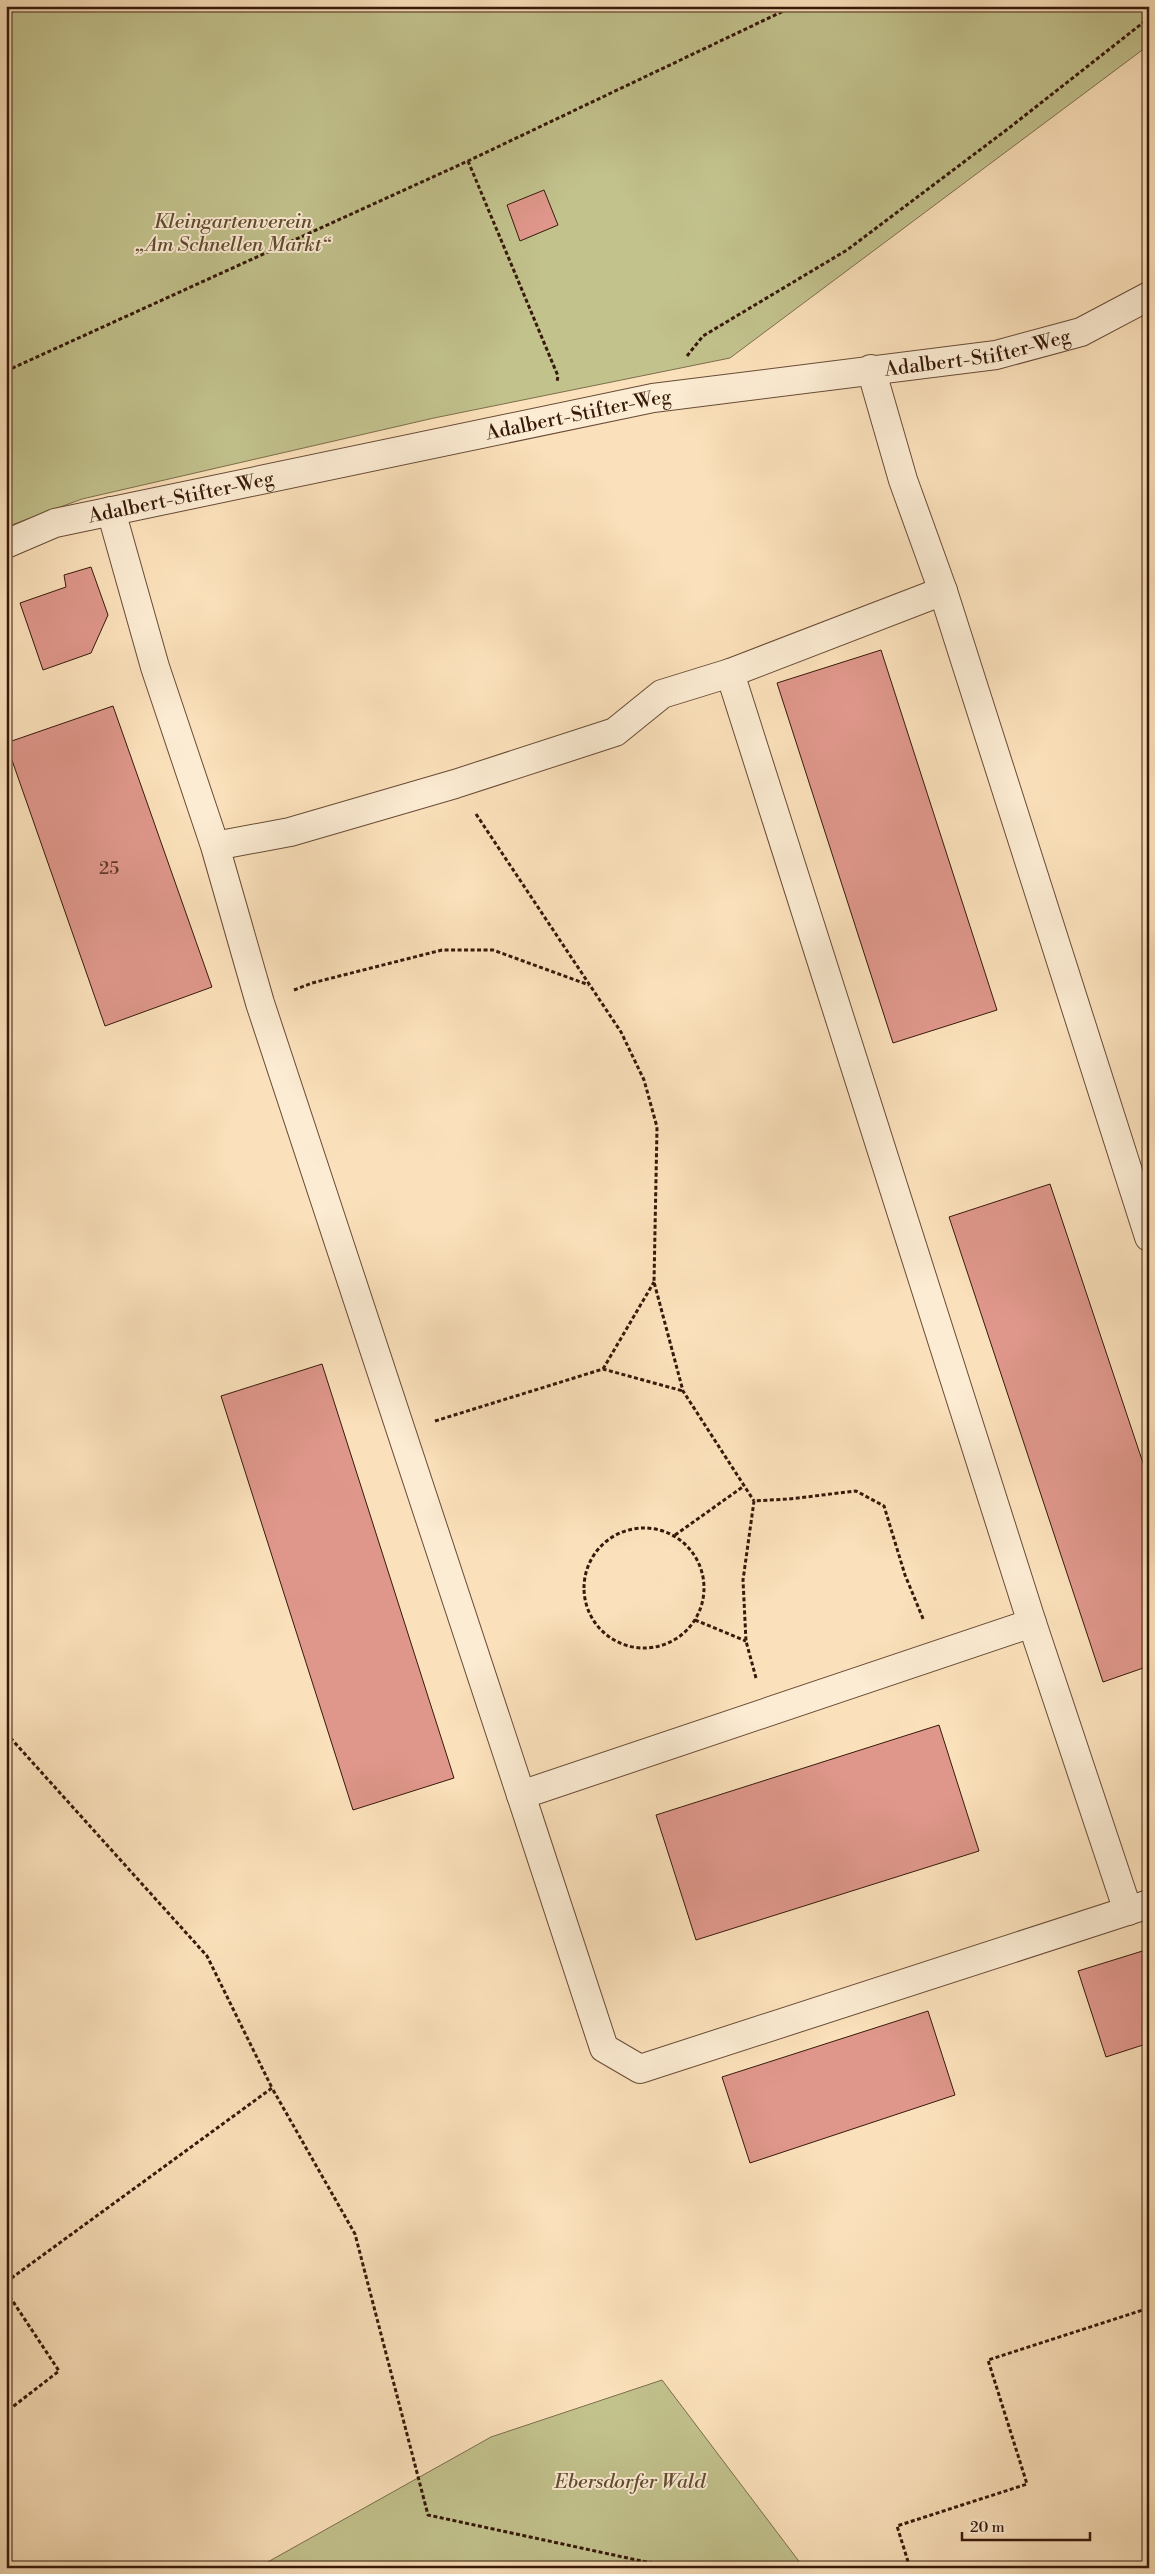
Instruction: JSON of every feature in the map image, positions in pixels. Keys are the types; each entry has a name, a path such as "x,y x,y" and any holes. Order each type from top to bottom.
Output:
{"street":[{"name":"Adalbert-Stifter-Weg","path":"6,544 55,523 653,398 871,369 996,355 1082,332 1149,296"},
{"path":"871,369 903,480 943,591 1149,1237"},
{"path":"111,511 155,667 215,846 260,1003 604,2048 640,2069 1138,1908 1032,1623 730,673"},
{"path":"215,846 290,832 455,784 615,732 662,694 730,673 943,591"},
{"path":"521,1796 1032,1623"}],"path":[{"path":"6,371 468,161 794,6"},
{"path":"653,398 703,336 847,250 1009,128 1149,18"},
{"path":"468,161 558,376"},
{"path":"455,784 621,1032 644,1080 657,1127 654,1282 684,1391 754,1501 743,1580 746,1641 764,1713"},
{"path":"260,1003 312,983 442,950 493,950 589,986"},
{"path":"603,1369 654,1282"},
{"path":"401,1431 603,1369 684,1391"},
{"path":"675,1535 744,1486"},
{"path":"754,1501 856,1491 884,1506 905,1575 938,1655"},
{"path":"636,1528 656,1528 675,1535 690,1548 700,1564 705,1583 703,1602 695,1620 682,1635 664,1645 644,1648 624,1645 607,1635 593,1620 585,1602 584,1581 589,1562 600,1546 616,1534 636,1528"},
{"path":"695,1620 746,1641"},
{"path":"6,1733 207,1956 272,2088 355,2234 428,2515 674,2568"},
{"path":"6,2282 272,2088"},
{"path":"6,2291 59,2371 6,2412"},
{"path":"910,2568 897,2526 1028,2484 988,2360 1149,2308"}],"green space":[{"name":"Kleingartenverein „Am Schnellen Markt“","path":"6,6 1149,6 1149,45 730,358 434,418 82,499 6,527"},
{"name":"Ebersdorfer Wald","path":"662,2380 804,2568 257,2568 491,2437"}],"building":[{"path":"544,190 558,225 520,241 507,205"},
{"path":"91,567 108,615 91,653 43,670 20,603 66,587 64,575"},
{"path":"881,650 997,1010 893,1043 777,683"},
{"path":"113,706 212,987 105,1026 6,743"},
{"path":"1050,1184 1149,1481 1149,1666 1103,1682 949,1217"},
{"path":"322,1364 454,1778 353,1810 221,1396"},
{"path":"939,1725 979,1851 696,1940 656,1815"},
{"path":"1149,1949 1149,2043 1106,2057 1078,1971"},
{"path":"928,2011 955,2095 750,2163 722,2077"}]}
